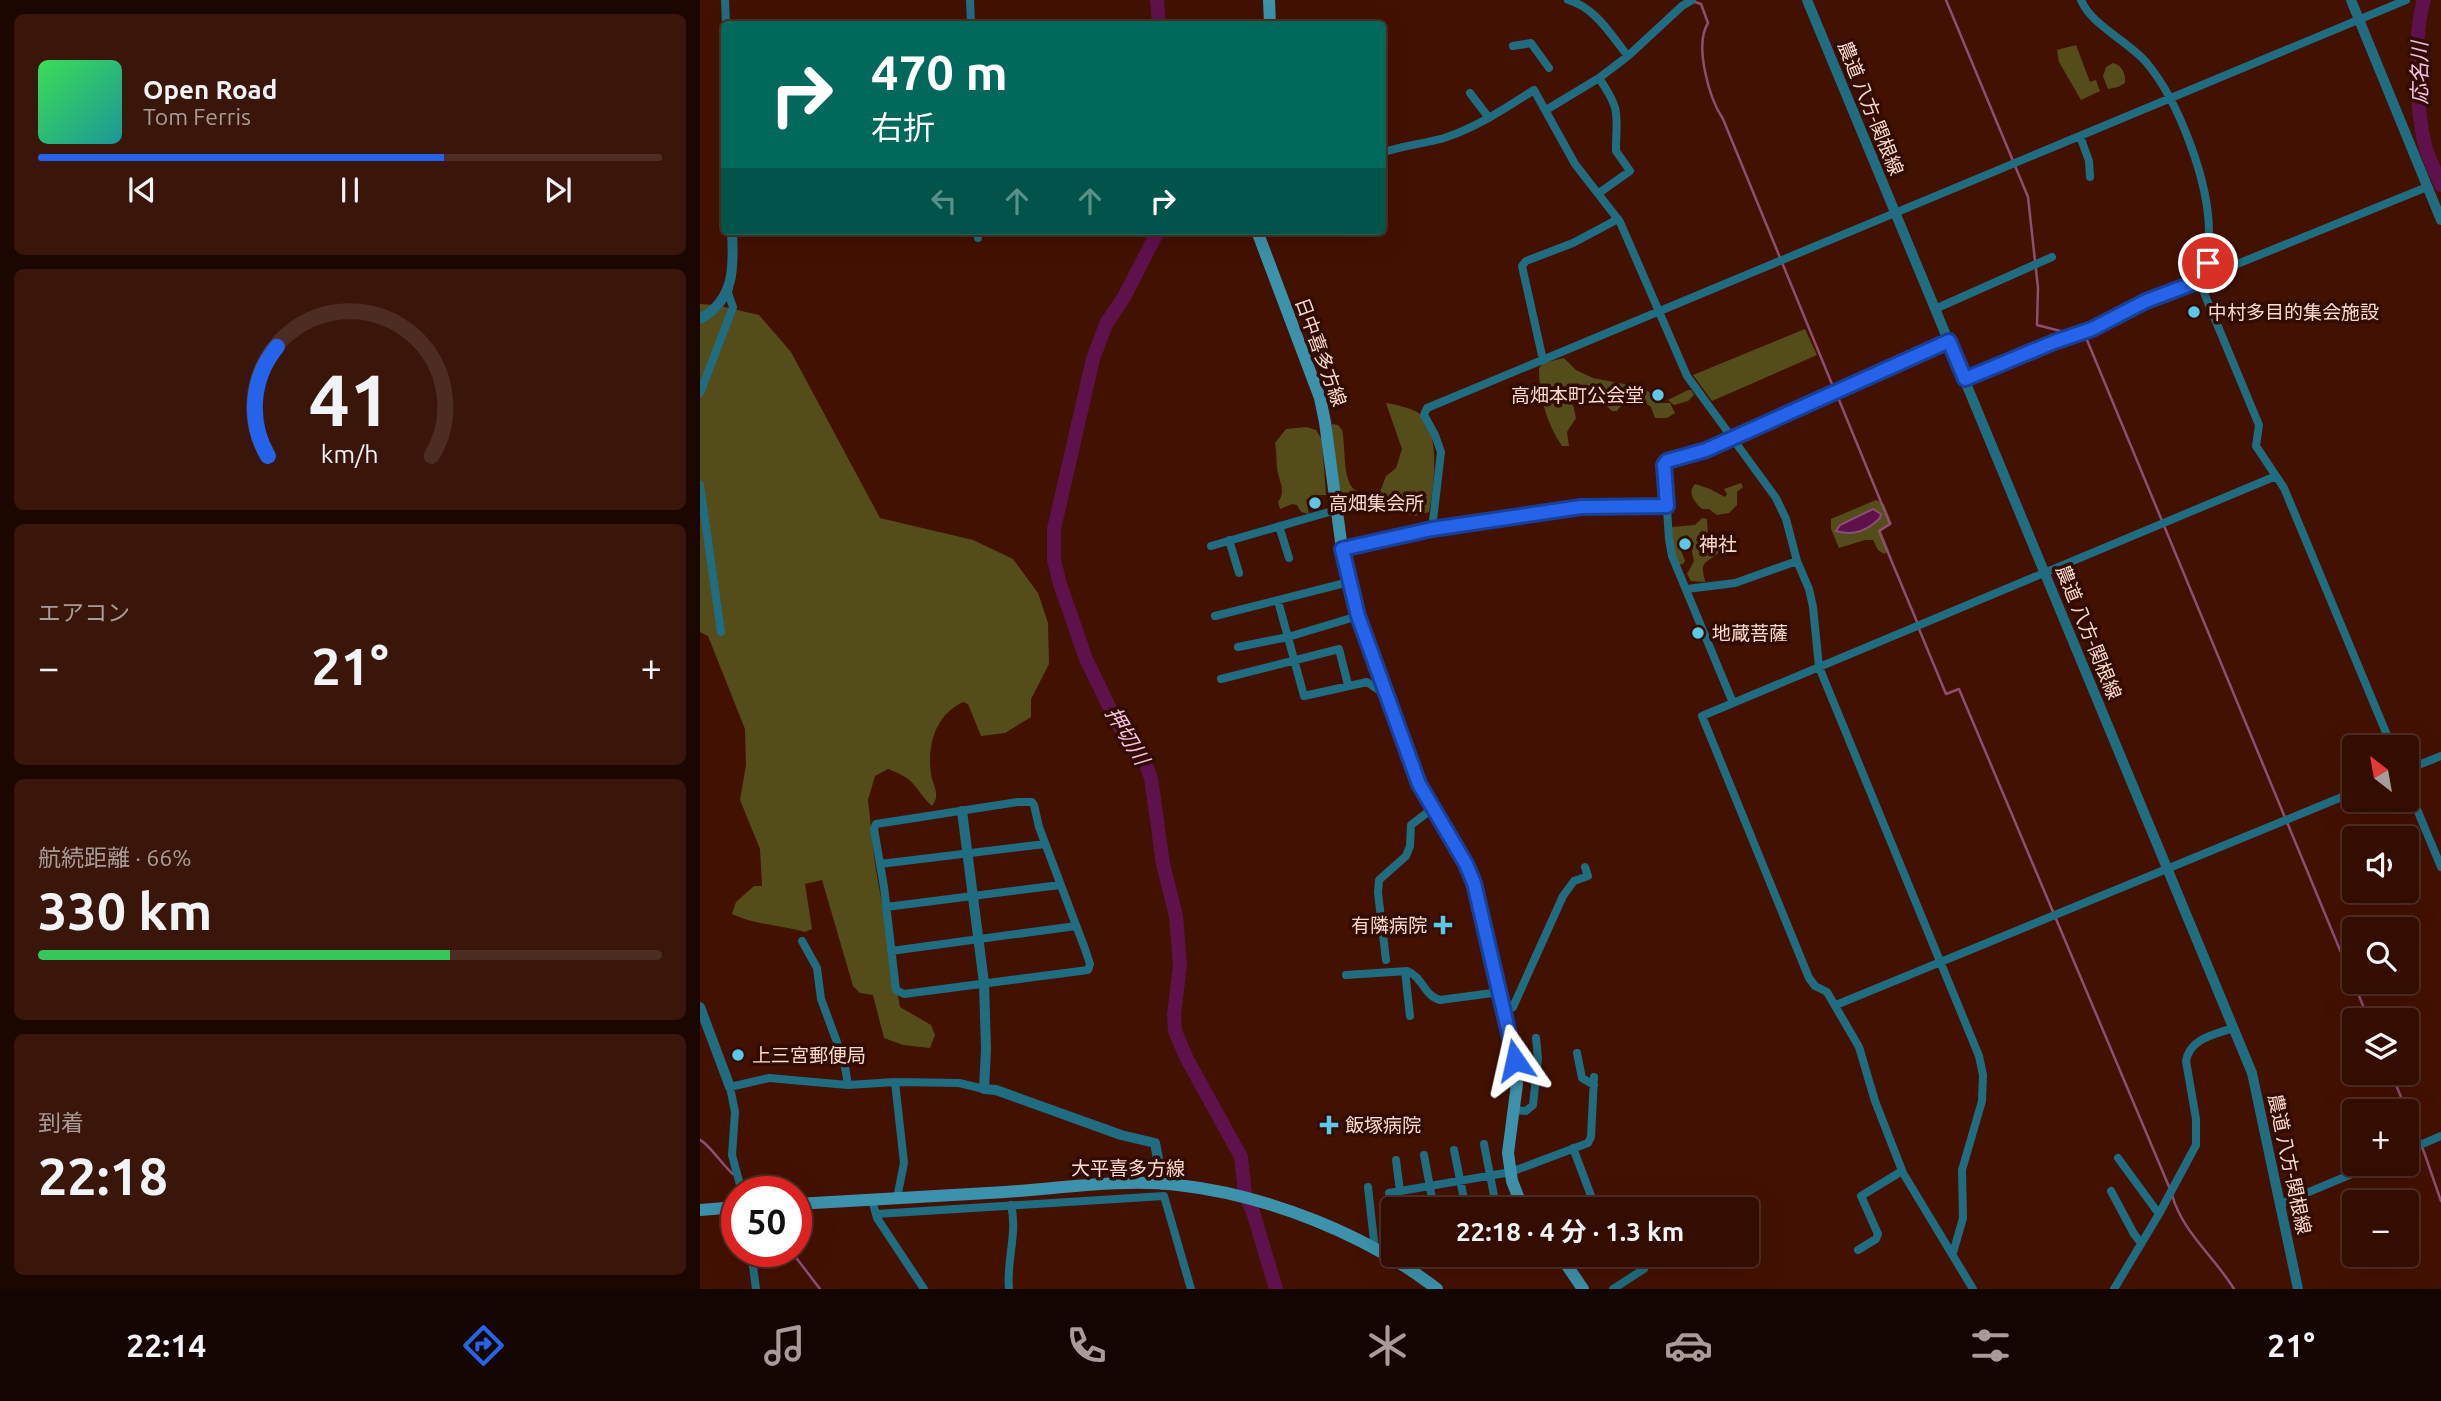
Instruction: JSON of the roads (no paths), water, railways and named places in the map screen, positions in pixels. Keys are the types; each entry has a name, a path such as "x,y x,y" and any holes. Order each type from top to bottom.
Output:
{"main road":[{"path":"1269,0 1270,21"},
{"name":"日中喜多方線","path":"1259,235 1316,383 1325,422 1342,549 1358,616 1419,784 1461,855 1474,883 1515,1060 1517,1084 1508,1153 1519,1197"},
{"name":"大平喜多方線","path":"812,1203 1088,1186 1169,1185 1234,1194 1295,1213 1375,1251 1437,1289"},
{"path":"700,1210 721,1208"},
{"path":"1569,1267 1583,1289"}],"street":[{"path":"725,0 726,21"},
{"path":"970,0 971,21"},
{"path":"1568,0 1581,4 1595,15 1628,56"},
{"path":"1546,110 1599,78 1692,0"},
{"name":"農道 八方-関根線","path":"1807,0 2234,1028 2258,1093 2298,1289"},
{"path":"2081,0 2090,16 2130,46 2147,64 2169,99 2197,162 2207,199 2209,234 2208,263 2202,288 2259,425 2256,446 2284,488 2387,735"},
{"path":"2351,0 2441,220"},
{"path":"1432,529 1441,452 1424,415 1427,408 2406,0"},
{"path":"1513,46 1531,43 1549,68"},
{"path":"1599,78 1617,109 1619,135 1616,151 1630,171 1599,193"},
{"path":"1386,152 1443,138 1489,118 1534,90 1565,149 1618,219 1687,376 1776,498 1786,519 1797,561 1809,589 1819,667 1979,1056 1983,1075 1982,1101 1962,1170 1963,1218 1953,1253"},
{"path":"1470,93 1489,118"},
{"path":"2080,136 2090,160 2090,177"},
{"path":"1965,379 2092,329 2146,301 2427,187"},
{"path":"1544,360 1522,266 1525,261 1567,246 1618,219"},
{"path":"700,393 733,307 728,293 734,265 732,235"},
{"path":"1935,309 2052,257"},
{"path":"700,318 718,306 727,292 731,278"},
{"path":"1733,703 1672,556 1665,463 1706,450 1949,341"},
{"path":"1973,1289 1902,1171 1875,1101 1859,1047 1827,992 1815,986 1810,978 1702,716 2276,476"},
{"path":"700,485 721,632"},
{"path":"1342,549 1432,529 1581,507 1667,506"},
{"path":"1210,545 1336,510"},
{"path":"1279,526 1289,558"},
{"path":"1228,540 1239,573"},
{"path":"1687,589 1735,583 1797,561"},
{"path":"1214,616 1349,582"},
{"path":"1278,601 1304,696 1367,682 1377,689 1384,688"},
{"path":"1238,647 1358,616"},
{"path":"1221,679 1339,649 1348,685"},
{"path":"2419,764 2441,755"},
{"path":"1836,1005 2342,797"},
{"path":"1018,802 1032,803 1090,964 1087,970 904,993 896,990 874,829 876,824 962,811 1018,802"},
{"path":"1386,960 1378,880 1406,856 1410,846 1411,825 1432,809"},
{"path":"962,811 984,982 984,1089"},
{"path":"2418,812 2441,867"},
{"path":"880,864 1045,844"},
{"path":"1505,1012 1513,1007 1563,896 1574,881 1588,876 1586,867"},
{"path":"886,907 1060,886"},
{"path":"891,951 1076,926"},
{"path":"802,940 817,968 821,999 840,1050 848,1085"},
{"path":"1346,975 1405,971 1414,974 1435,999 1500,992"},
{"path":"1405,971 1410,1016"},
{"path":"700,1007 730,1087 736,1112 732,1155 738,1176"},
{"path":"2114,1289 2196,1145 2196,1119 2187,1053 2191,1046 2203,1039 2234,1028"},
{"path":"1514,1110 1527,1111 1533,1105 1538,1059 1536,1038"},
{"path":"1389,1193 1511,1172 1590,1142 1594,1081 1582,1078 1577,1053"},
{"path":"730,1087 769,1078 848,1085 895,1082 959,1083 996,1090 1121,1135 1155,1143 1169,1185"},
{"path":"895,1082 904,1163 897,1198"},
{"path":"2419,1145 2441,1136"},
{"path":"1484,1144 1494,1197"},
{"path":"1573,1149 1591,1197"},
{"path":"1454,1150 1463,1197"},
{"path":"1423,1155 1431,1197"},
{"path":"2118,1157 2159,1214"},
{"path":"1396,1160 1400,1191"},
{"path":"1858,1250 1876,1239 1878,1234 1861,1196 1902,1171"},
{"path":"2280,1204 2347,1176"},
{"path":"1368,1187 1375,1251"},
{"path":"2111,1191 2141,1243"},
{"path":"876,1214 1164,1196 1191,1289"},
{"path":"872,1200 876,1214 924,1289"},
{"path":"1009,1289 1007,1269 1012,1255 1014,1229 1011,1205"},
{"path":"753,1267 756,1289"},
{"path":"1613,1289 1644,1269"}],"waterway":[{"name":"押切川","path":"1157,0 1159,21"},
{"path":"1946,0 2028,197 2038,288 2037,325 2072,334"},
{"name":"応名川","path":"2424,0 2417,53 2420,115 2426,149 2441,185"},
{"path":"1695,2 1701,4 1708,23 1702,44 1708,85 1834,389"},
{"name":"押切川","path":"1156,235 1124,297 1106,324 1093,359 1054,529 1054,560 1086,659 1118,725 1140,750 1151,778 1163,864 1176,916 1180,965 1174,1015 1175,1031 1186,1057 1241,1157 1245,1194 1276,1289"},
{"path":"2078,336 2087,340 2364,1008"},
{"path":"1837,395 1890,524 1879,531 1917,622"},
{"path":"1919,629 1946,694 1959,689 2170,1189"},
{"path":"2396,1085 2441,1201"},
{"path":"700,1140 733,1174"},
{"path":"2172,1195 2191,1233 2234,1289"},
{"path":"803,1267 820,1289"}],"place":[{"name":"中村多目的集会施設","path":"2194,312"},
{"name":"高畑本町公会堂","path":"1658,395"},
{"name":"高畑集会所","path":"1315,503"},
{"name":"神社","path":"1685,544"},
{"name":"地蔵菩薩","path":"1698,633"},
{"name":"有隣病院","path":"1443,925"},
{"name":"上三宮郵便局","path":"738,1055"},
{"name":"飯塚病院","path":"1329,1125"}]}
